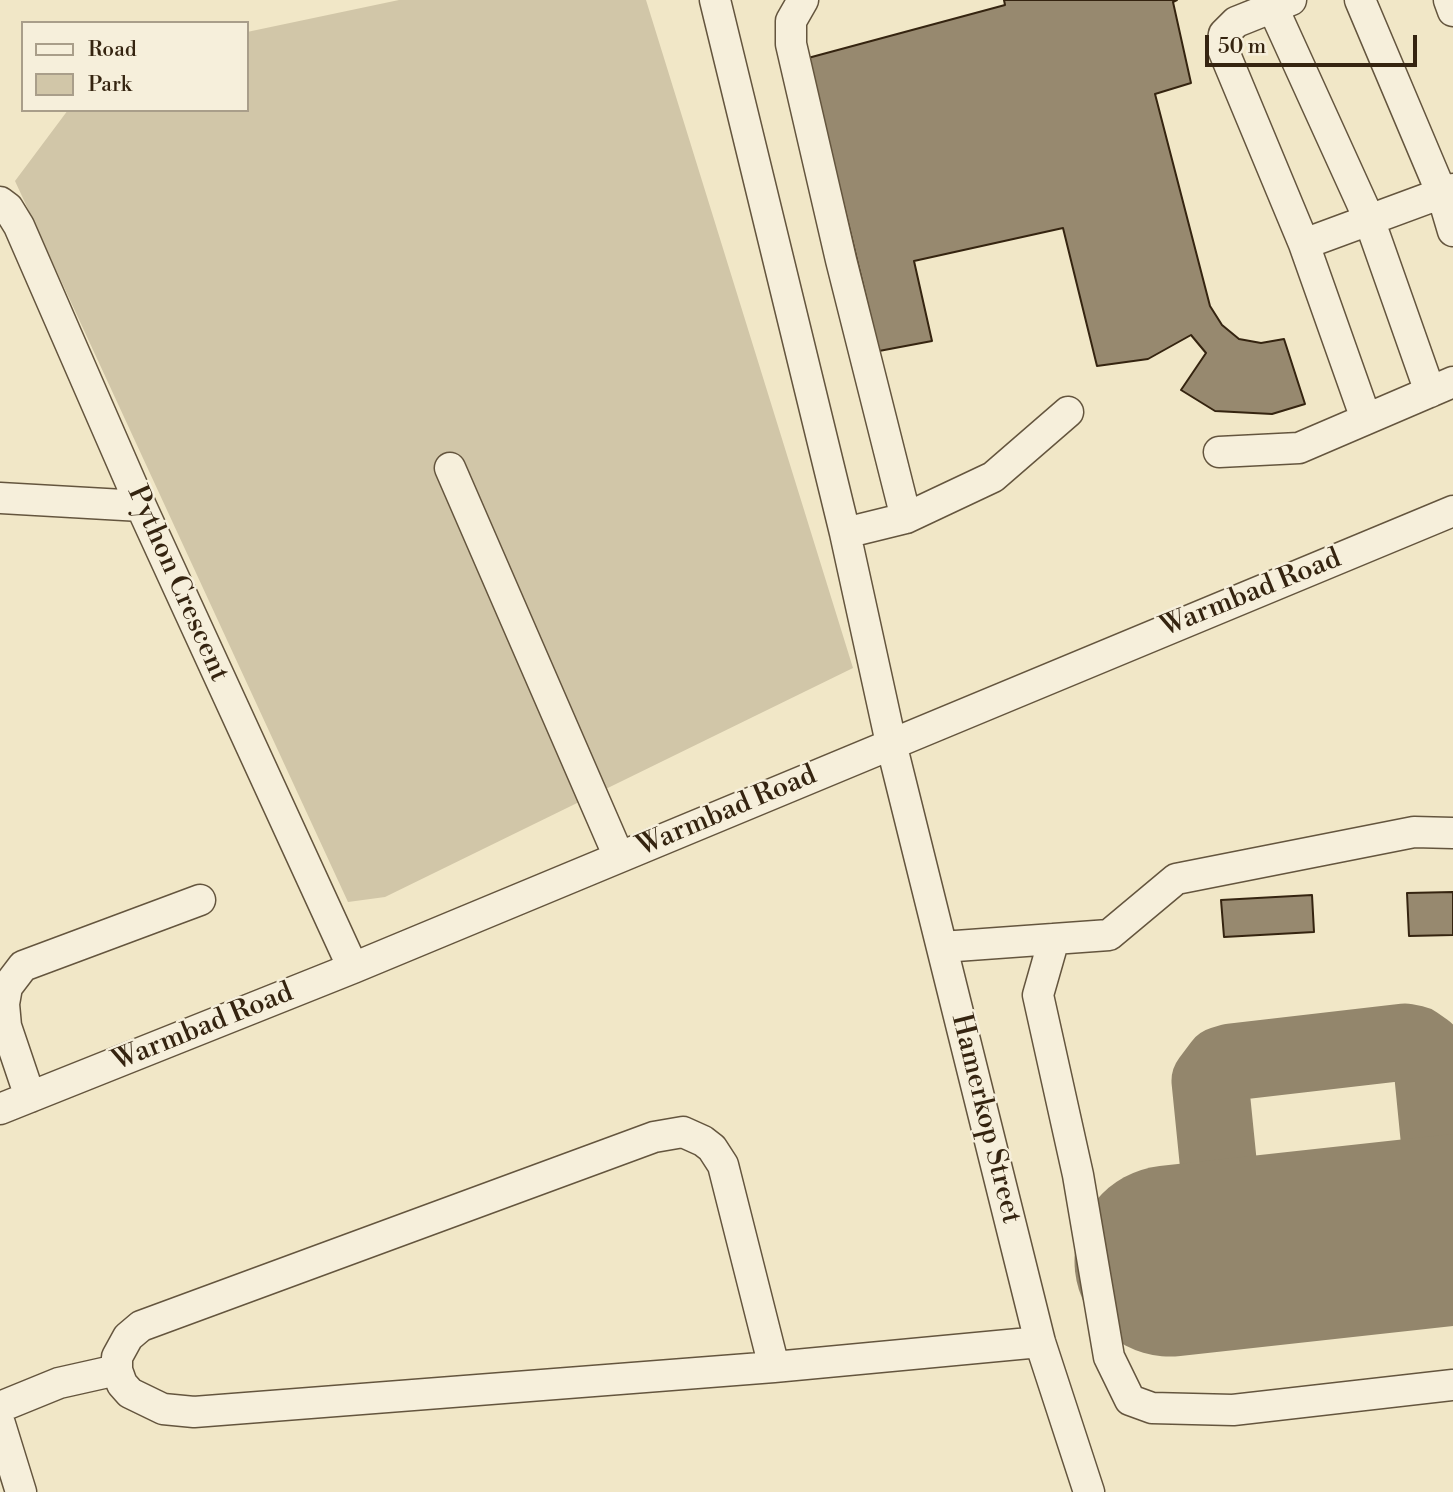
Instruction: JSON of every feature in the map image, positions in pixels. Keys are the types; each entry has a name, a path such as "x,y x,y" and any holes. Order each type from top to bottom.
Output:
{"street":[{"name":"Hamerkop Street","path":"715,0 845,533 891,743 1040,1342 1089,1492"},
{"path":"803,0 791,21 791,44 841,260 906,518"},
{"path":"1360,0 1447,192 1453,232"},
{"path":"1449,0 1453,11"},
{"path":"1219,452 1299,448 1441,387 1282,4 1236,22 1224,34 1222,47 1304,244 1366,419"},
{"path":"1304,244 1447,192"},
{"name":"Python Crescent","path":"0,202 8,208 19,226 141,506 353,968"},
{"path":"845,533 906,518 993,477 1068,412"},
{"path":"450,468 619,857"},
{"path":"0,498 141,506"},
{"name":"Warmbad Road","path":"0,1109 353,968 1453,511"},
{"path":"942,947 1109,935 1176,880 1414,832 1453,833"},
{"path":"30,1097 6,1026 4,1004 7,987 23,967 200,900"},
{"path":"1054,939 1038,995 1078,1175 1109,1357 1130,1400 1152,1408 1233,1410 1453,1385"},
{"path":"774,1367 723,1165 703,1140 683,1132 654,1137 141,1326 128,1336 117,1357 117,1370 122,1384 140,1400 163,1409 194,1412 774,1367 1040,1342"},
{"path":"0,1407 59,1383 117,1370"},
{"path":"0,1424 21,1492"}],"green space":[{"path":"399,0 646,0 853,668 385,897 348,902 15,181 67,112 248,112 248,32"}],"building":[{"path":"1004,0 1177,0 1173,2 1191,83 1155,94 1210,306 1222,325 1239,339 1261,343 1284,339 1305,404 1272,414 1215,411 1181,390 1206,353 1191,335 1148,359 1097,366 1063,228 914,261 932,341 879,351 808,58 1005,5"},
{"path":"1453,892 1453,935 1409,936 1407,893"},
{"path":"1312,895 1314,932 1224,937 1221,900"}],"taxiway":[{"path":"1259,1251 1235,1240 1227,1231 1224,1220 1210,1081 1222,1065 1232,1062 1405,1042 1415,1044 1425,1051 1430,1059 1433,1077 1445,1198 1453,1219"}],"runway":[{"path":"1170,1261 1453,1230"}]}
